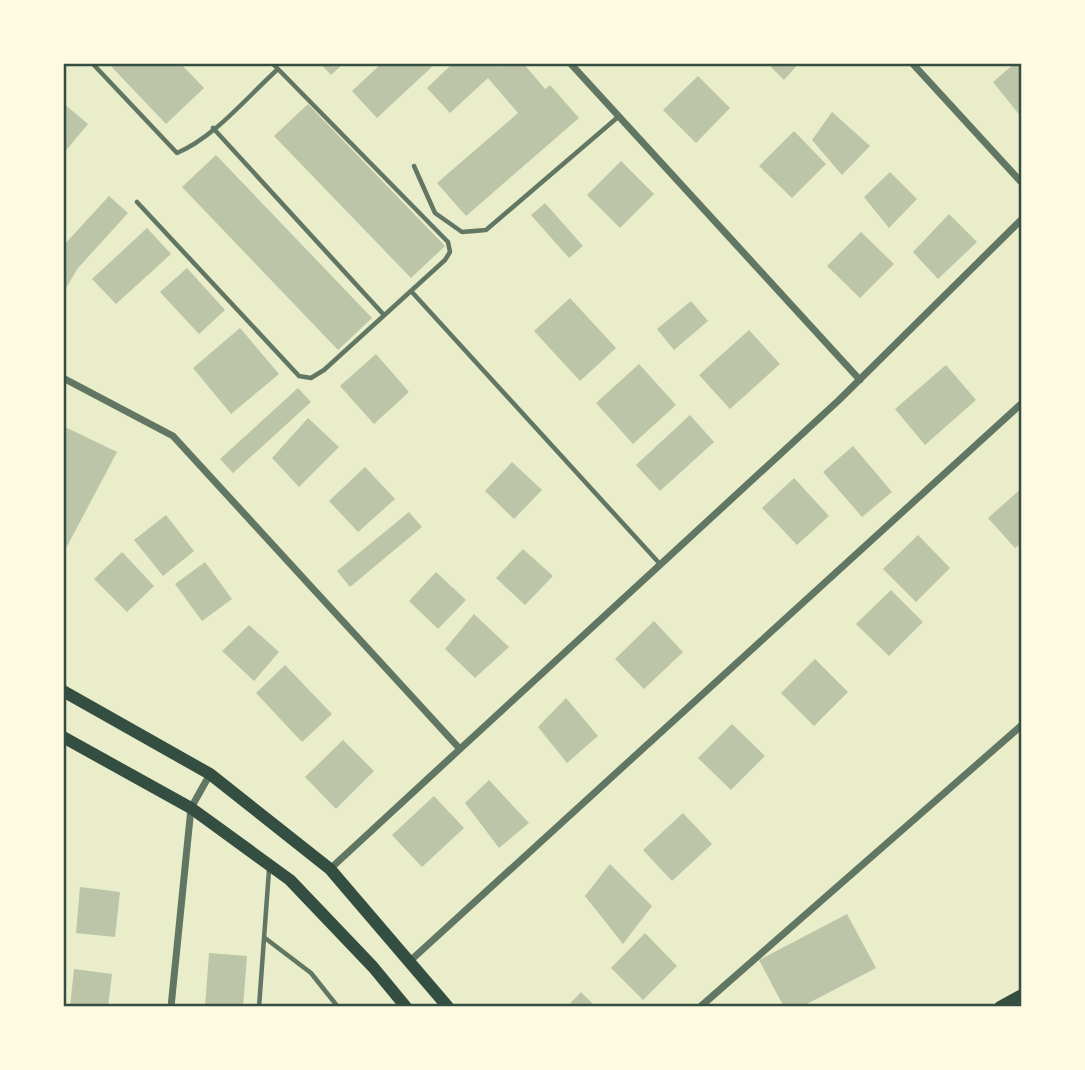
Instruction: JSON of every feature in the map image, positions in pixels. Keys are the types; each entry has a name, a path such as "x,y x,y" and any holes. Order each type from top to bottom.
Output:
{"main road":[{"path":"63,691 105,712 210,774 330,869 447,1007"},
{"path":"63,737 191,808 290,880 373,967 406,1007"},
{"path":"1000,1007 1022,995"}],"street":[{"path":"570,63 860,380"},
{"path":"912,63 1022,183"},
{"path":"330,869 860,380 1022,219"},
{"path":"63,378 173,436 460,749"},
{"path":"410,961 1022,403"},
{"path":"699,1007 1022,724"},
{"path":"171,1007 191,808 210,774"}],"lane":[{"path":"92,63 177,153 188,148 213,128 278,69"},
{"path":"137,202 299,376 311,379 445,260 450,252 448,242 272,63"},
{"path":"414,166 435,213 462,232 486,230 619,117"},
{"path":"213,128 384,315"},
{"path":"411,290 661,565"},
{"path":"259,1007 270,865"},
{"path":"264,937 311,973 338,1007"}],"building":[{"path":"108,63 180,63 204,88 166,124"},
{"path":"320,63 344,63 331,75"},
{"path":"382,63 436,63 377,118 352,91"},
{"path":"453,63 504,63 500,68 506,63 523,63 545,89 550,85 579,118 466,216 437,183 518,113 488,78 450,113 427,88"},
{"path":"767,63 799,63 784,80"},
{"path":"1015,63 1022,63 1022,118 993,82"},
{"path":"698,76 730,108 696,143 663,110"},
{"path":"63,103 88,124 63,154"},
{"path":"308,104 445,246 411,278 274,136"},
{"path":"832,112 870,146 842,175 812,140"},
{"path":"794,131 826,164 792,198 759,166"},
{"path":"216,155 372,318 338,350 182,187"},
{"path":"621,161 654,194 620,228 587,195"},
{"path":"890,172 917,199 889,228 864,197"},
{"path":"109,196 128,213 78,268 63,293 63,246"},
{"path":"545,203 583,246 569,258 531,215"},
{"path":"949,214 977,242 938,279 913,252"},
{"path":"147,228 171,254 116,304 92,279"},
{"path":"861,232 894,264 860,298 827,266"},
{"path":"187,268 225,310 199,334 160,292"},
{"path":"570,298 616,348 580,381 534,331"},
{"path":"691,301 708,321 674,350 657,329"},
{"path":"240,328 279,374 231,414 193,368"},
{"path":"749,330 780,364 730,409 699,375"},
{"path":"376,354 409,392 374,424 340,386"},
{"path":"639,364 676,405 633,444 596,403"},
{"path":"946,365 976,400 925,445 895,409"},
{"path":"298,388 311,402 233,473 220,459"},
{"path":"690,415 714,442 660,491 636,465"},
{"path":"308,418 339,447 299,487 272,458"},
{"path":"63,426 117,452 63,554"},
{"path":"853,446 892,492 862,517 823,472"},
{"path":"512,462 542,490 514,519 485,491"},
{"path":"365,467 395,499 358,532 329,501"},
{"path":"794,478 829,516 797,545 762,508"},
{"path":"1022,488 1022,543 1015,548 988,518"},
{"path":"409,512 422,527 350,587 337,571"},
{"path":"166,515 194,551 163,576 134,540"},
{"path":"918,535 950,568 916,602 883,569"},
{"path":"523,549 553,576 525,605 496,578"},
{"path":"122,552 154,586 127,612 94,579"},
{"path":"205,562 232,599 202,621 175,584"},
{"path":"436,572 466,600 438,629 409,601"},
{"path":"891,590 923,622 889,656 856,624"},
{"path":"474,614 509,647 475,678 445,649"},
{"path":"654,621 683,652 644,689 615,659"},
{"path":"249,625 279,652 254,681 222,651"},
{"path":"815,659 848,692 814,726 781,693"},
{"path":"285,665 332,714 302,742 256,693"},
{"path":"566,698 598,736 567,763 538,727"},
{"path":"732,724 765,756 731,790 698,758"},
{"path":"343,740 374,771 336,809 305,777"},
{"path":"489,780 529,823 499,848 465,803"},
{"path":"434,796 464,828 422,867 392,835"},
{"path":"683,813 712,844 672,881 643,850"},
{"path":"610,864 652,906 623,944 585,896"},
{"path":"80,887 120,892 115,937 76,933"},
{"path":"847,914 876,968 801,1007 784,1007 759,960"},
{"path":"645,933 677,966 643,1000 611,968"},
{"path":"209,953 247,956 243,1007 205,1007"},
{"path":"74,969 112,974 108,1007 70,1007"},
{"path":"581,992 596,1007 567,1007"}]}
